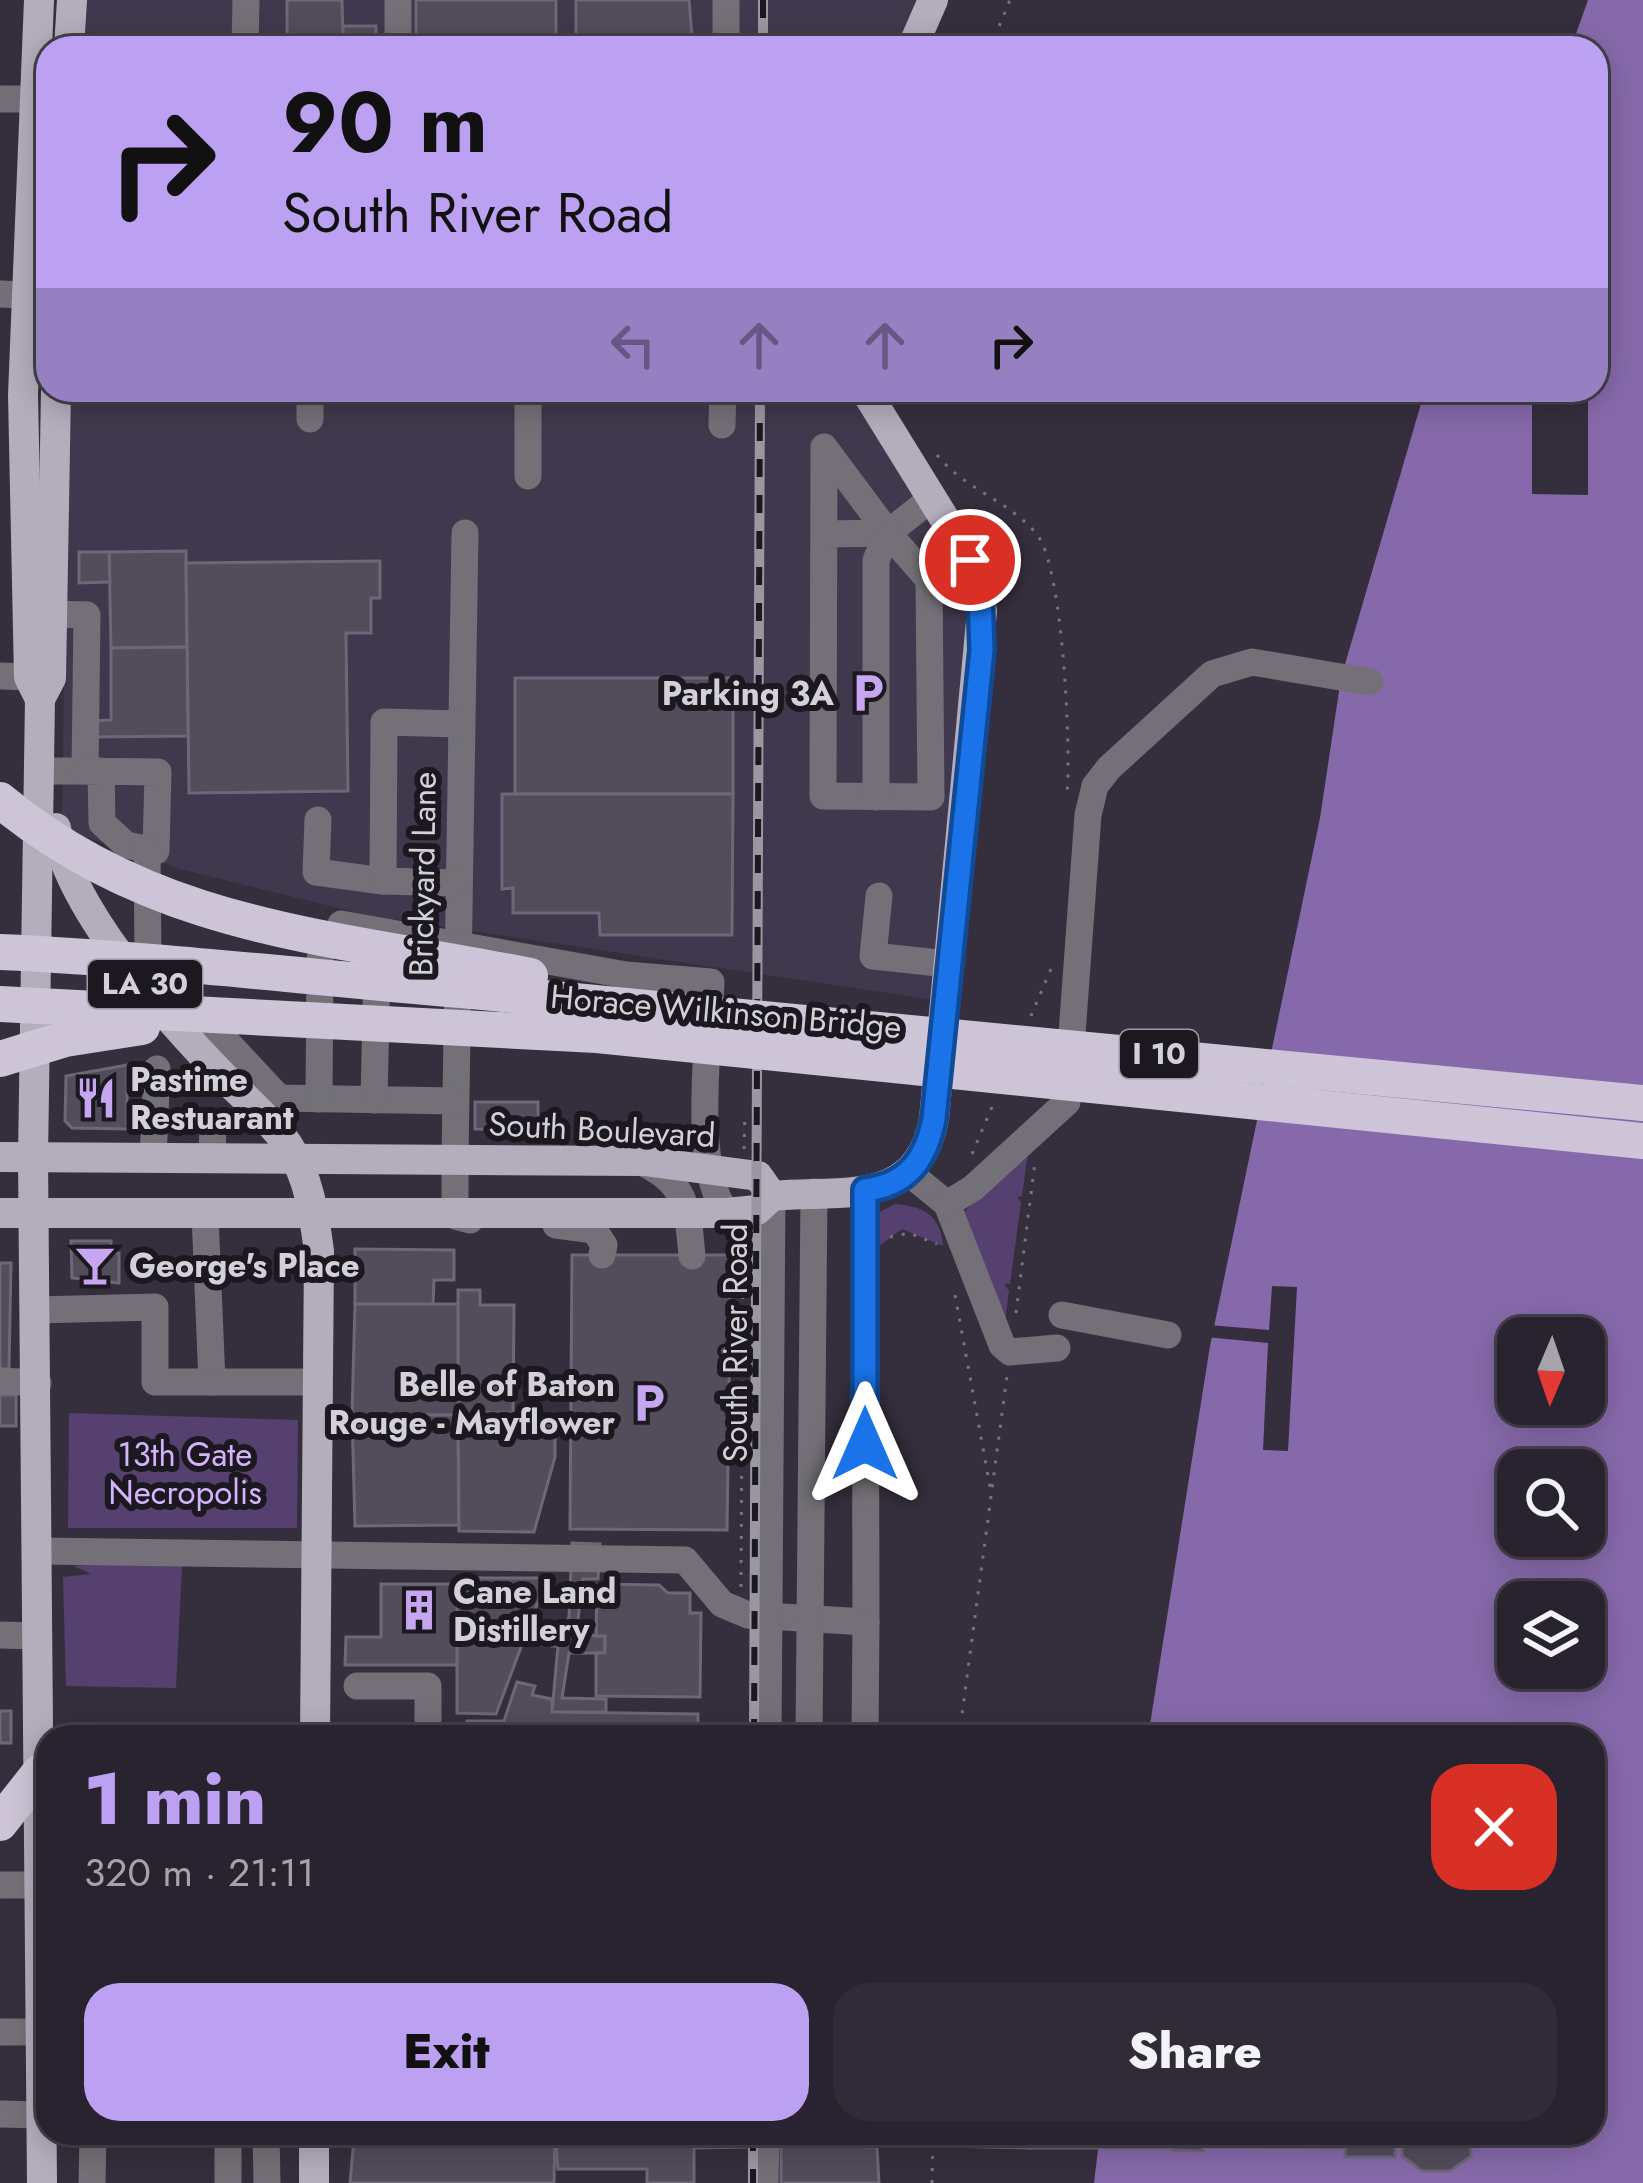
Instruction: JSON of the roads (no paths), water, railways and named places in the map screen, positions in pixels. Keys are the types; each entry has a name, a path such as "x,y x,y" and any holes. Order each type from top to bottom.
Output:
{"highway":[{"path":"0,800 115,875 221,918 674,1005"},
{"name":"I 10","path":"0,952 239,967 674,1005"},
{"name":"I 10","path":"0,1004 231,1015"},
{"name":"Horace Wilkinson Bridge","path":"674,1005 1643,1103"},
{"path":"0,1059 65,1039 231,1015"},
{"name":"Horace Wilkinson Bridge","path":"231,1015 597,1036 1643,1141"},
{"path":"0,1823 36,1777"}],"main road":[{"name":"LA 30","path":"37,36 39,0"},
{"path":"70,36 72,0"},
{"path":"917,36 933,0"},
{"name":"LA 30","path":"33,1157 39,778 23,684 11,480 13,294 36,50"},
{"name":"LA 30","path":"23,684 51,678 56,402"},
{"path":"873,402 970,560 983,631 934,1119 922,1159 909,1173"},
{"name":"LA 30","path":"39,778 53,800 63,862 83,903 188,1041 276,1131 295,1159"},
{"name":"South Boulevard","path":"0,1157 637,1161 758,1176 772,1196"},
{"path":"33,1157 39,1725"},
{"path":"295,1159 314,1215 319,1382 315,1725"},
{"name":"South River Road","path":"772,1196 865,1190 909,1173"},
{"path":"0,1213 735,1213 757,1210 772,1196"},
{"path":"42,2145 42,2183"},
{"path":"314,2145 314,2183"}],"street":[{"path":"245,36 246,0"},
{"path":"398,0 398,36"},
{"path":"726,0 726,36"},
{"path":"0,99 33,99"},
{"path":"310,402 310,419"},
{"path":"528,402 528,476"},
{"path":"722,425 723,402"},
{"path":"824,447 889,533 929,580 931,797 823,796 824,447"},
{"path":"876,797 876,560 889,533 932,498"},
{"name":"Brickyard Lane","path":"455,1216 465,533"},
{"path":"824,534 889,533"},
{"path":"52,614 87,615 93,771 102,823 127,845 216,901 626,976 711,982 709,1168 716,1199 735,1213"},
{"path":"947,1204 973,1188 1067,1102 1088,815 1095,785 1191,691 1234,665 1279,664 1370,682"},
{"path":"383,881 384,722 460,724"},
{"path":"39,778 93,771 158,772 156,851 148,859 148,957 279,1098 455,1101"},
{"path":"318,820 316,872 383,881 457,883"},
{"path":"879,896 873,956 948,964"},
{"path":"320,921 320,1099"},
{"path":"374,1100 378,930"},
{"path":"154,1157 157,1069"},
{"path":"212,1158 213,1121"},
{"path":"637,1161 670,1177 689,1212 692,1256"},
{"path":"909,1173 947,1204 1002,1345 1010,1352 1057,1348"},
{"path":"865,1190 865,1725"},
{"path":"809,1725 814,1192"},
{"name":"South River Road","path":"764,1725 756,1703 769,1617 772,1196"},
{"path":"206,1215 212,1382"},
{"path":"455,1216 483,1224 587,1226 601,1238 602,1255"},
{"path":"812,1262 865,1264"},
{"path":"36,1310 155,1307 155,1382 319,1382"},
{"path":"1062,1315 1168,1335"},
{"path":"0,1381 38,1383"},
{"path":"40,1551 542,1554 685,1560 722,1604 769,1617 866,1622"},
{"path":"0,1636 38,1636"},
{"path":"357,1686 428,1686 428,1725"},
{"path":"0,1885 36,1885"},
{"path":"0,2032 36,2032"},
{"path":"1,2114 36,2115"},
{"path":"92,2183 93,2145"},
{"path":"228,2145 228,2183"},
{"path":"266,2145 267,2183"},
{"path":"765,2183 766,2145"}],"railway":[{"path":"763,0 763,36"},
{"path":"754,1725 760,402"},
{"path":"753,2145 753,2183"}],"place":[{"name":"Parking 3A","path":"868,693"},
{"name":"Pastime Restuarant","path":"96,1098"},
{"name":"George's Place","path":"95,1265"},
{"name":"Belle of Baton Rouge - Mayflower","path":"649,1403"},
{"name":"Cane Land Distillery","path":"419,1610"}],"park label":[{"name":"13th Gate Necropolis","path":"185,1473"}]}
